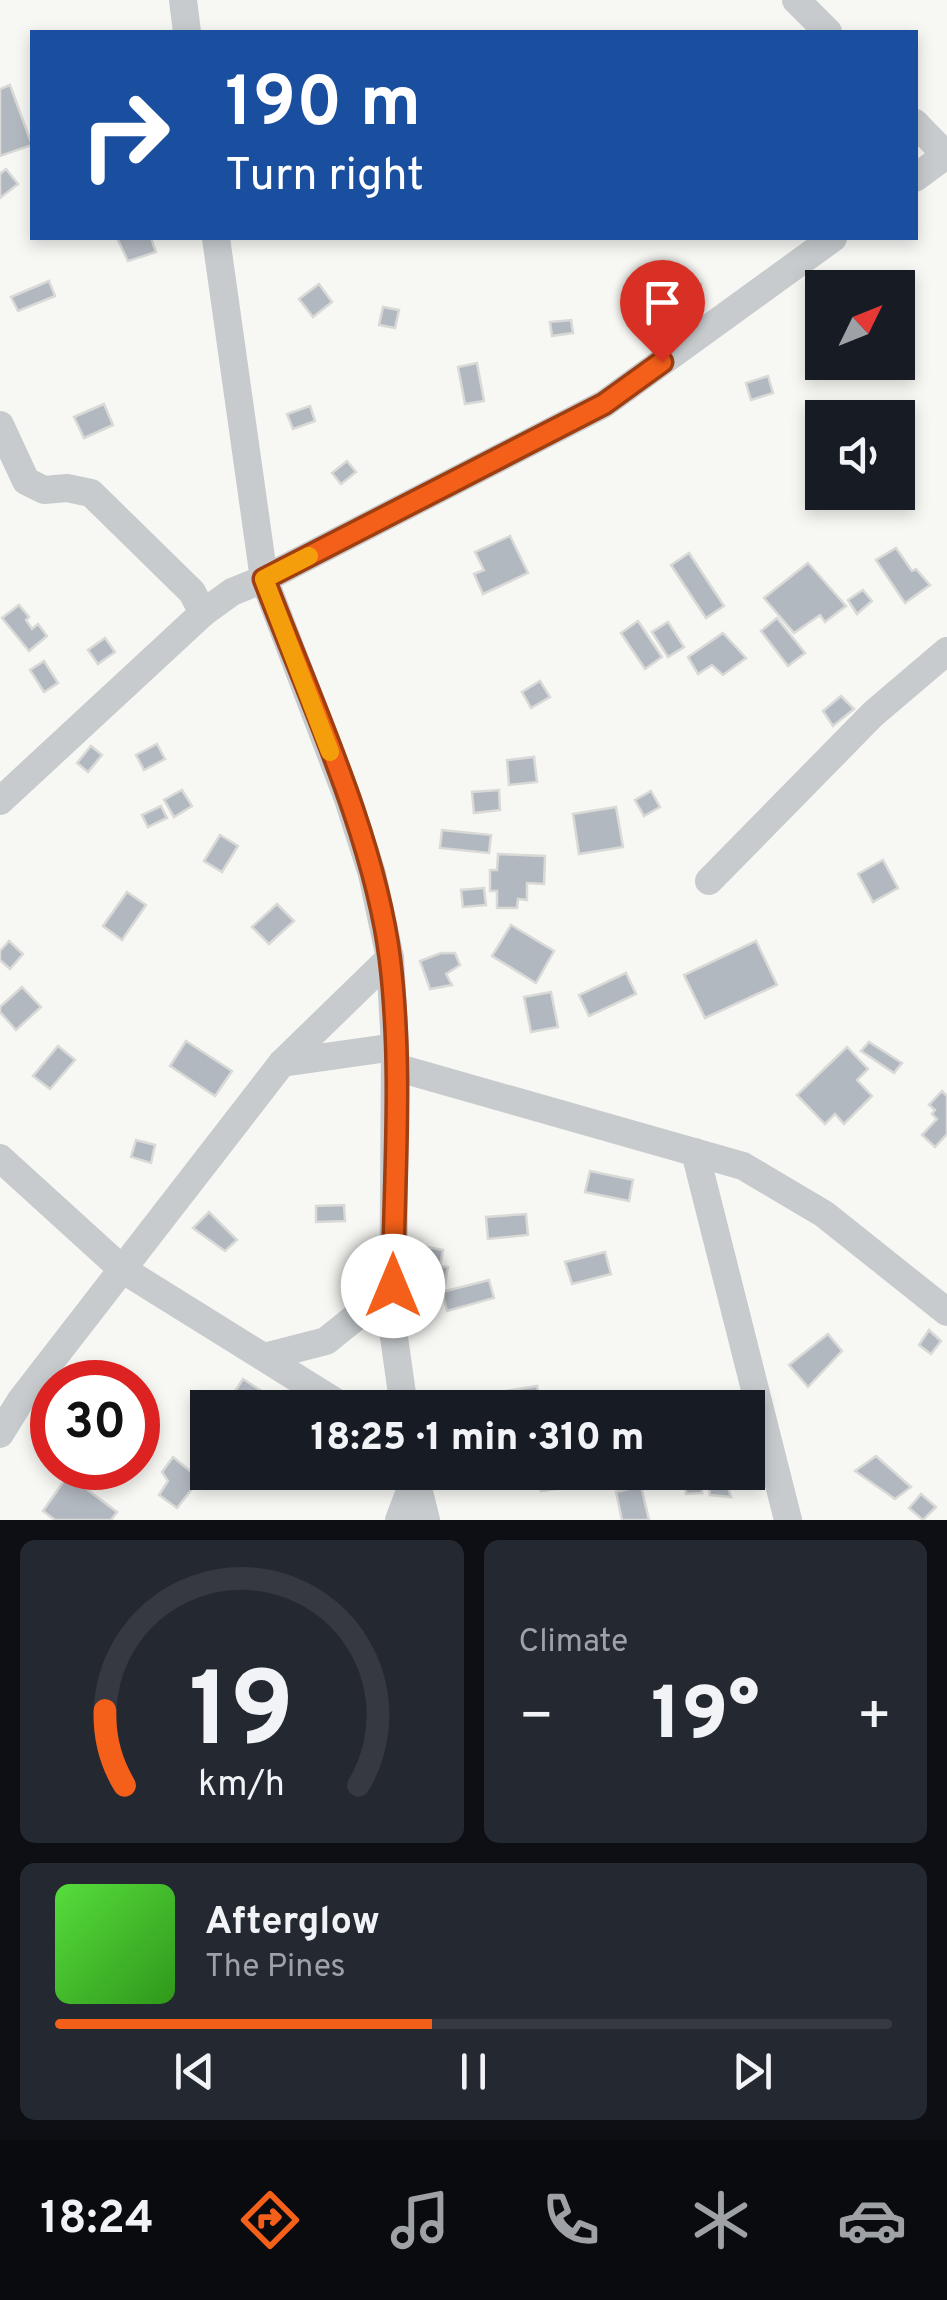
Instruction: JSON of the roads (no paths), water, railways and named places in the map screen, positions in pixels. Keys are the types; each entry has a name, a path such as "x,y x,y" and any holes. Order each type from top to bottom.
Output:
{"street":[{"path":"183,0 187,30"},
{"path":"796,0 826,30"},
{"path":"918,126 946,156 918,176"},
{"path":"216,240 264,579 348,799 372,874 390,958 395,1057 393,1330 401,1390"},
{"path":"0,801 204,613 232,592 604,404 830,240"},
{"path":"0,425 26,481 44,490 66,488 91,493 192,592 204,613"},
{"path":"708,882 874,714 947,651"},
{"path":"0,1434 20,1400 282,1063 390,958"},
{"path":"282,1063 395,1057 743,1166 824,1214 947,1312"},
{"path":"696,1152 788,1520"},
{"path":"0,1158 122,1269 316,1390"},
{"path":"264,1357 326,1340 393,1286"},
{"path":"399,1520 410,1490"},
{"path":"419,1490 426,1520"}]}
